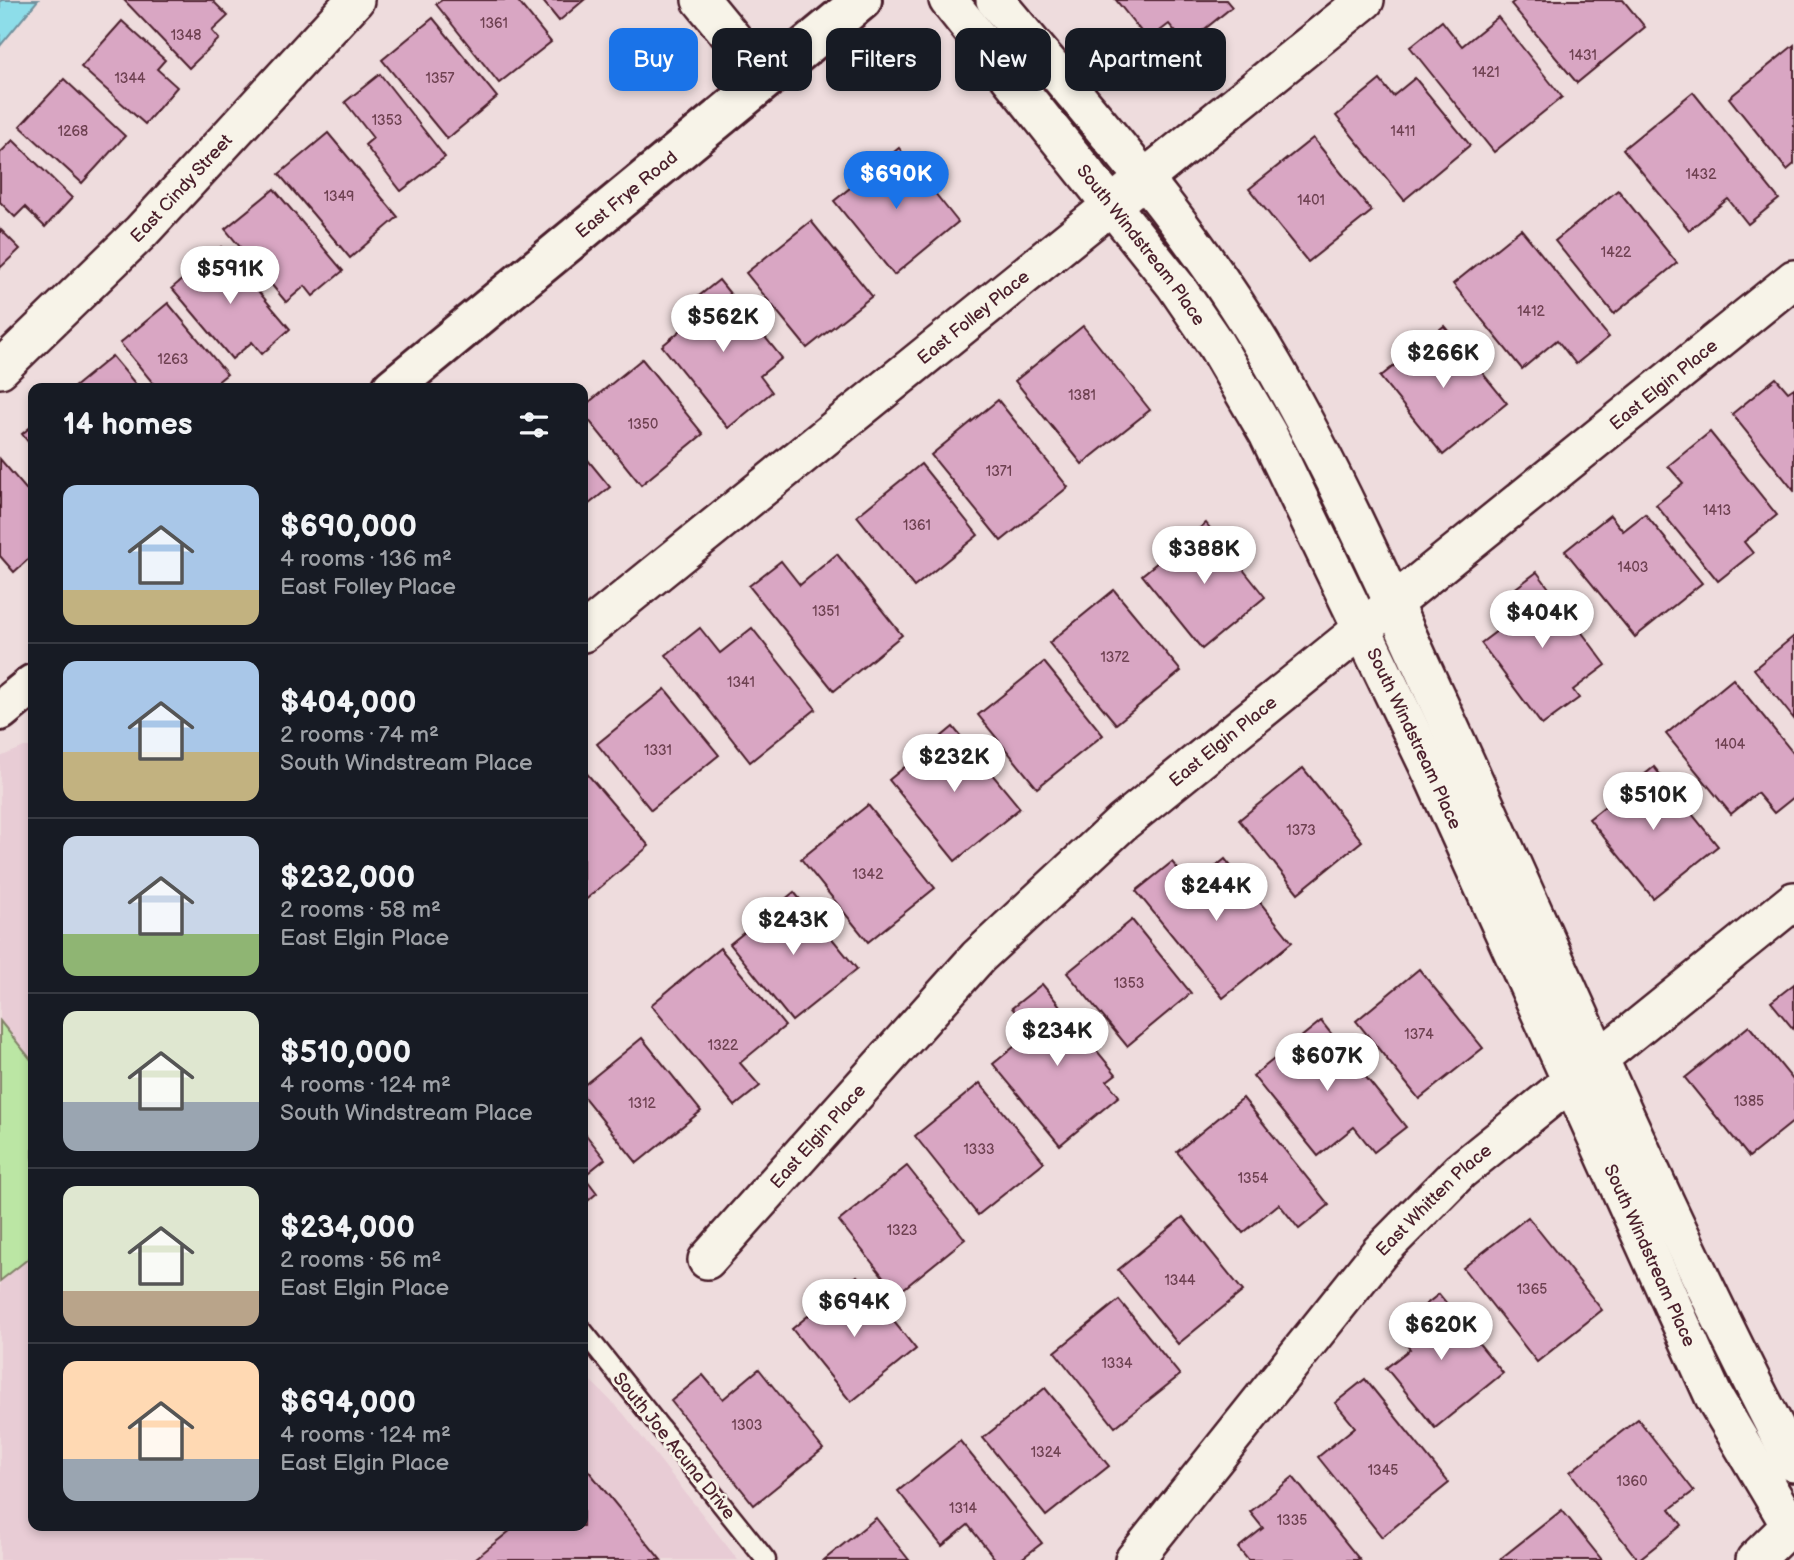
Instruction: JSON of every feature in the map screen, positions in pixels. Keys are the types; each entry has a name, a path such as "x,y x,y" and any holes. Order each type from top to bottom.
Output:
{"street":[{"name":"East Cindy Street","path":"0,369 141,232 355,0"},
{"path":"701,0 724,28"},
{"name":"East Frye Road","path":"812,41 862,0"},
{"name":"South Windstream Place","path":"948,0 1175,285 1216,345 1268,435 1363,628 1714,1397 1793,1527"},
{"name":"South Windstream Place","path":"995,0 1144,179 1238,307 1274,366 1393,603 1712,1301 1794,1463"},
{"name":"East Folley Place","path":"588,630 1365,0"},
{"name":"East Frye Road","path":"398,383 751,91"},
{"name":"East Elgin Place","path":"707,1260 978,957 1122,823 1794,279"},
{"path":"0,711 28,688"},
{"name":"East Whitten Place","path":"1134,1560 1380,1252 1460,1171 1794,901"},
{"path":"1755,1560 1793,1527"}],"lane":[{"name":"South Joe Acuna Drive","path":"588,1337 766,1560"}],"shaded area":[{"path":"28,747 28,1531 588,1531 588,1378 623,1413 738,1560 0,1560 0,757"}],"green space":[{"path":"0,1021 28,1056 28,1259 0,1281"}],"water":[{"path":"38,0 0,46 0,2"}],"building":[{"path":"124,0 212,0 228,16 212,31 219,39 189,68"},
{"path":"442,0 517,0 551,42 499,83 436,4"},
{"path":"542,0 584,0 559,21"},
{"path":"1116,0 1226,0 1232,7 1206,28 1172,28 1169,24 1164,28 1138,28"},
{"path":"1516,0 1623,0 1645,27 1577,83 1511,4"},
{"path":"1498,17 1562,97 1494,152 1410,47 1442,21 1462,46"},
{"path":"433,18 497,97 447,139 382,60"},
{"path":"122,21 165,60 157,69 177,87 145,124 81,67"},
{"path":"1794,45 1794,164 1787,170 1729,98"},
{"path":"380,74 445,157 401,191 365,145 373,138 345,102"},
{"path":"1415,78 1470,145 1404,200 1336,116 1380,80 1393,96"},
{"path":"64,79 125,136 82,183 20,126"},
{"path":"1693,92 1779,199 1748,224 1728,199 1689,230 1623,149"},
{"path":"328,133 398,217 350,258 279,174"},
{"path":"1313,138 1372,211 1308,262 1249,189"},
{"path":"13,140 72,198 45,227 25,207 15,217 0,202 0,153"},
{"path":"899,148 958,222 894,275 834,201"},
{"path":"274,189 343,271 313,296 305,286 286,302 225,229"},
{"path":"1618,190 1677,263 1614,314 1555,241"},
{"path":"811,221 872,296 807,348 746,273"},
{"path":"0,229 20,249 0,268"},
{"path":"1521,229 1609,337 1576,364 1557,340 1522,369 1453,284"},
{"path":"221,247 290,329 262,354 252,342 232,359 172,288"},
{"path":"719,280 782,358 760,376 772,392 728,428 662,346 693,320 684,308"},
{"path":"168,303 227,374 216,383 153,383 120,343"},
{"path":"1083,326 1150,410 1082,464 1015,381"},
{"path":"1444,326 1507,403 1443,455 1380,377"},
{"path":"112,356 135,383 79,383"},
{"path":"642,359 703,434 641,485 588,419 588,403"},
{"path":"1776,378 1788,392 1794,388 1794,491 1732,414"},
{"path":"998,400 1068,487 1001,541 931,455"},
{"path":"28,429 28,442 22,434"},
{"path":"1710,432 1777,515 1744,542 1753,553 1718,581 1656,505 1683,483 1668,466"},
{"path":"0,459 28,491 28,559 14,572 0,556"},
{"path":"588,460 610,487 588,505"},
{"path":"921,464 978,535 914,587 857,516"},
{"path":"1645,514 1702,583 1635,637 1565,551 1610,515 1623,531"},
{"path":"1206,523 1265,597 1202,649 1142,575"},
{"path":"837,554 902,635 834,691 749,586 781,561 800,585"},
{"path":"1537,572 1606,665 1573,690 1579,698 1542,725 1481,643 1510,621 1496,603"},
{"path":"1114,590 1181,671 1116,724 1049,643"},
{"path":"700,628 720,653 752,628 816,709 750,762 666,655"},
{"path":"1794,636 1794,719 1754,669"},
{"path":"1044,662 1103,735 1037,788 978,715"},
{"path":"1733,679 1794,754 1794,797 1774,813 1757,793 1731,814 1666,734"},
{"path":"665,689 719,755 651,810 597,744"},
{"path":"953,727 1020,808 955,861 889,780"},
{"path":"1654,767 1718,846 1653,898 1589,819"},
{"path":"1303,768 1362,841 1298,893 1239,820"},
{"path":"588,775 649,846 588,898"},
{"path":"868,805 935,888 868,942 801,859"},
{"path":"1225,859 1292,942 1223,998 1136,891 1172,862 1192,886"},
{"path":"794,892 857,969 792,1021 730,944"},
{"path":"1132,920 1191,993 1127,1046 1067,973"},
{"path":"720,948 785,1026 740,1063 760,1086 735,1106 651,1005"},
{"path":"1419,969 1483,1048 1419,1099 1356,1021"},
{"path":"1042,984 1116,1074 1107,1081 1119,1096 1060,1145 993,1064 1032,1032 1012,1008"},
{"path":"1794,984 1794,1030 1771,1002"},
{"path":"1321,1021 1406,1127 1374,1152 1354,1127 1318,1156 1253,1076"},
{"path":"1749,1026 1794,1081 1794,1121 1749,1157 1685,1078"},
{"path":"642,1038 701,1111 637,1163 588,1102 588,1082"},
{"path":"980,1083 1044,1162 978,1215 915,1136"},
{"path":"1243,1098 1329,1205 1299,1229 1279,1204 1243,1233 1177,1152"},
{"path":"588,1137 605,1159 588,1173"},
{"path":"907,1166 965,1239 897,1294 839,1221"},
{"path":"588,1181 597,1193 588,1201"},
{"path":"1183,1217 1243,1291 1178,1344 1118,1270"},
{"path":"1528,1217 1602,1310 1537,1362 1463,1268"},
{"path":"857,1276 916,1349 851,1402 792,1329"},
{"path":"1439,1294 1503,1373 1435,1428 1386,1368 1410,1349 1394,1330"},
{"path":"1119,1300 1180,1375 1115,1427 1055,1352"},
{"path":"759,1369 823,1449 754,1505 671,1401 703,1375 723,1399"},
{"path":"1365,1379 1449,1483 1382,1537 1318,1457 1355,1427 1335,1403"},
{"path":"1045,1388 1109,1466 1046,1516 983,1438"},
{"path":"1638,1419 1694,1491 1670,1509 1682,1525 1638,1560 1570,1472"},
{"path":"960,1441 1042,1543 1020,1560 996,1560 968,1525 942,1546 898,1491"},
{"path":"588,1470 661,1560 478,1560 476,1558 510,1531 588,1531"},
{"path":"1293,1477 1360,1560 1248,1560 1238,1548 1263,1528 1250,1512"},
{"path":"1562,1510 1602,1560 1500,1559"},
{"path":"876,1518 909,1560 824,1560"}]}
